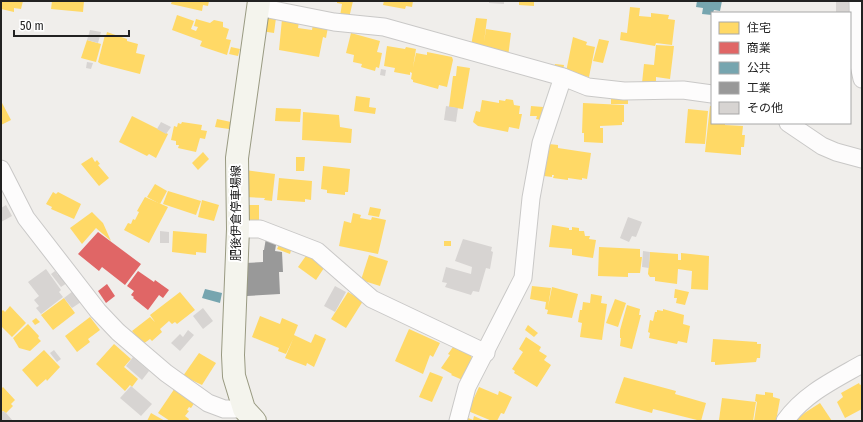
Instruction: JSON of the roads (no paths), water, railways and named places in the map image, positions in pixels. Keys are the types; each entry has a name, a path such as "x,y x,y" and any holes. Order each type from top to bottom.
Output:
{"main road":[{"name":"肥後伊倉停車場線","path":"249,415 234,376 232,355 238,229 237,158 258,4"}],"street":[{"path":"858,1 859,65 862,79"},
{"path":"258,4 334,22 384,27 563,77 588,87 616,90 683,90 711,94"},
{"path":"458,421 467,387 486,353 523,278 531,198 541,143 563,77"},
{"path":"789,124 822,146 836,152 862,159"},
{"path":"1,169 26,218 98,311 118,332 166,373 208,403 224,409 249,415"},
{"path":"238,229 260,229 317,251 372,299 486,353"},
{"path":"785,421 795,407 811,394 862,364"}]}
